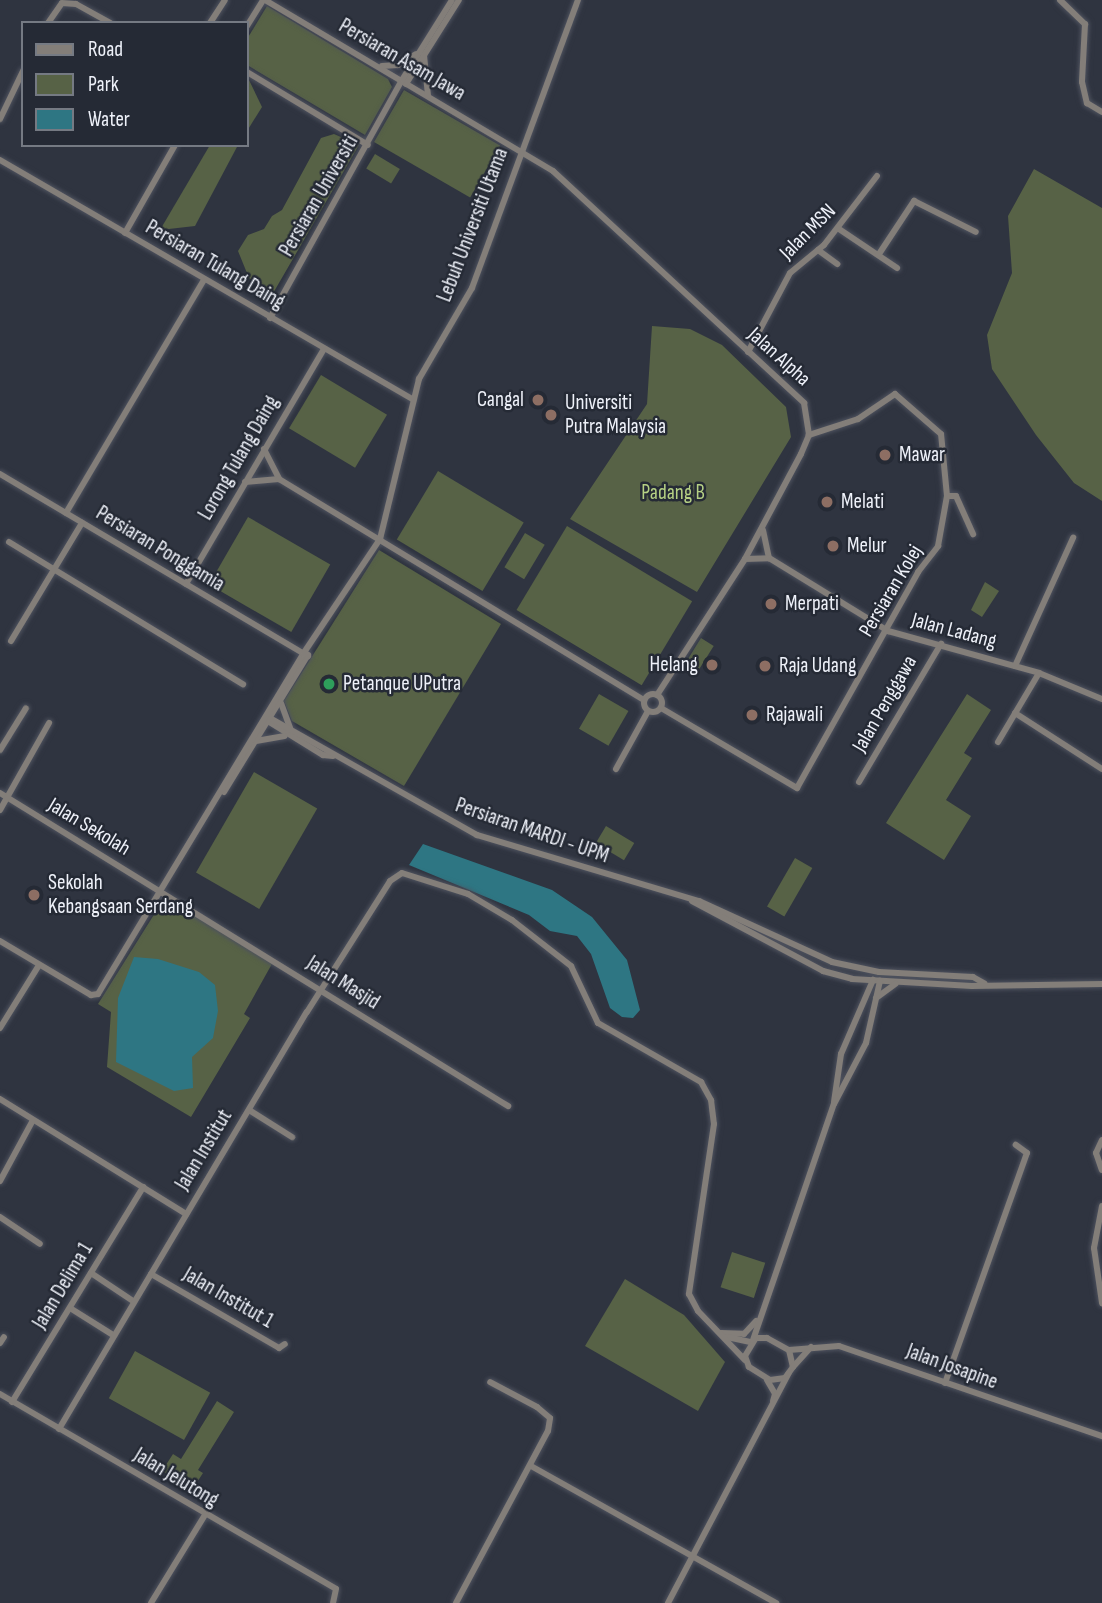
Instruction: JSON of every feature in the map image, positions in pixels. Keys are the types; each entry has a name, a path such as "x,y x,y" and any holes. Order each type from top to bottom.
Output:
{"street":[{"path":"211,21 225,0"},
{"path":"248,24 264,0"},
{"name":"Persiaran Asam Jawa","path":"264,0 376,65 403,85 428,96 521,149"},
{"name":"Persiaran Universiti","path":"270,318 452,0"},
{"name":"Persiaran Universiti","path":"422,53 460,0"},
{"name":"Lebuh Universiti Utama","path":"160,890 256,741 306,655 380,539 413,399 424,366 472,288 578,0"},
{"path":"1060,0 1085,24 1082,82 1087,103 1102,111"},
{"path":"49,21 62,3 76,4 106,21"},
{"path":"376,65 391,67 422,53 428,96"},
{"path":"248,73 368,145"},
{"path":"0,119 21,75"},
{"path":"125,233 175,147"},
{"name":"Jalan Alpha","path":"521,149 553,170 804,403 809,435"},
{"name":"Persiaran Tulang Daing","path":"0,160 413,399"},
{"name":"Jalan MSN","path":"748,352 790,273 839,229 877,176"},
{"path":"879,254 915,201 976,232"},
{"path":"839,229 897,268"},
{"path":"818,250 837,264"},
{"path":"66,513 204,280"},
{"name":"Lorong Tulang Daing","path":"186,584 324,349"},
{"name":"Persiaran Kolej","path":"661,708 797,788 888,631 918,572 942,538 947,496 941,434 895,394 858,419 809,435"},
{"path":"644,700 657,695 745,559 809,435"},
{"path":"264,449 279,479 644,700 648,711"},
{"name":"Persiaran Ponggamia","path":"0,474 306,655"},
{"path":"245,482 279,479"},
{"path":"947,496 956,496 973,534"},
{"path":"11,641 82,523"},
{"path":"745,559 769,558 763,527"},
{"path":"1014,666 1073,538"},
{"path":"9,542 243,684"},
{"name":"Jalan Ladang","path":"769,558 888,631 1038,673 1102,699"},
{"name":"Jalan Penggawa","path":"859,782 941,644"},
{"name":"Lebuh Universiti Utama","path":"207,815 286,683 306,655"},
{"path":"998,742 1038,673"},
{"path":"238,761 267,721 286,683"},
{"path":"616,769 648,711 661,708 657,695"},
{"path":"256,741 289,732 281,701"},
{"path":"0,750 26,708"},
{"path":"1015,713 1102,769"},
{"name":"Persiaran MARDI - UPM","path":"267,721 477,835 692,901 832,962 879,972 973,977 985,983"},
{"path":"0,810 49,723"},
{"name":"Jalan Sekolah","path":"0,793 160,890"},
{"name":"Jalan Institut","path":"59,1429 321,989 383,891 396,875 408,873 490,906 571,965 601,1026 701,1082 711,1100 714,1124 688,1287 692,1302 719,1333"},
{"path":"0,941 94,996 160,890"},
{"name":"Jalan Masjid","path":"160,890 508,1106"},
{"name":"Persiaran MARDI - UPM","path":"692,901 823,971 852,979 971,986 985,983 1102,984"},
{"path":"0,1028 39,965"},
{"path":"834,1104 855,1071 879,972"},
{"path":"852,979 868,995"},
{"path":"745,1360 834,1104 839,1066 876,982"},
{"path":"873,1002 897,983"},
{"path":"839,1066 855,1071"},
{"path":"0,1099 186,1214"},
{"path":"249,1110 292,1137"},
{"path":"0,1181 33,1120"},
{"path":"1102,1140 1096,1153 1102,1170"},
{"path":"946,1383 1027,1153 1016,1145"},
{"name":"Jalan Delima 1","path":"12,1402 143,1187"},
{"path":"1102,1206 1094,1248 1102,1303"},
{"path":"0,1217 40,1244"},
{"path":"90,1273 133,1301"},
{"name":"Jalan Institut 1","path":"151,1274 279,1348 285,1345"},
{"path":"719,1333 744,1334 766,1303"},
{"path":"70,1308 113,1335"},
{"path":"668,1603 791,1370 789,1350 767,1338 759,1321"},
{"path":"719,1333 752,1341 767,1338"},
{"path":"719,1333 765,1378 775,1394 769,1413"},
{"path":"765,1378 782,1380 812,1346"},
{"name":"Jalan Josapine","path":"789,1350 812,1346 839,1346 1102,1436"},
{"path":"456,1603 531,1466 550,1418 490,1382"},
{"name":"Jalan Jelutong","path":"0,1394 335,1589 333,1603"},
{"path":"531,1466 776,1603"},
{"path":"151,1603 205,1515"}],"green space":[{"path":"267,6 388,79 392,87 365,135 248,66 248,37"},
{"path":"248,82 262,107 248,129"},
{"path":"404,90 500,145 470,197 374,142"},
{"path":"334,134 359,145 272,295 249,278 238,251 248,235 264,229 272,216 282,210 321,138"},
{"path":"209,147 237,147 195,226 160,230"},
{"path":"375,154 400,169 391,184 366,169"},
{"path":"1034,169 1102,208 1102,501 1074,483 1036,435 992,369 987,335 1012,273 1008,216"},
{"name":"Padang B","path":"652,326 690,329 722,345 786,407 791,437 697,592 570,519 647,404"},
{"path":"321,375 387,415 355,468 289,428"},
{"path":"438,471 524,523 483,591 397,540"},
{"path":"248,517 330,564 291,632 209,585"},
{"path":"567,526 692,601 642,685 517,610"},
{"path":"525,533 545,545 524,579 504,567"},
{"path":"379,550 501,624 404,786 292,721 284,701"},
{"path":"985,582 999,591 982,617 971,610"},
{"path":"701,638 714,646 699,669 687,661"},
{"path":"599,694 628,711 608,746 579,729"},
{"path":"967,694 991,710 964,753 972,758 946,800 971,816 944,860 886,823"},
{"path":"254,772 317,808 259,909 196,872"},
{"path":"606,826 634,843 624,860 596,843"},
{"path":"795,858 812,868 784,916 767,906"},
{"path":"165,897 273,962 244,1014 250,1018 191,1117 107,1067 111,1012 98,1004"},
{"path":"732,1252 765,1263 754,1298 721,1287"},
{"path":"625,1279 684,1315 725,1362 698,1411 585,1346"},
{"path":"135,1351 210,1393 184,1440 109,1398"},
{"path":"217,1401 234,1412 198,1470 203,1473 192,1490 162,1471 173,1454 181,1459"}],"water":[{"path":"423,844 552,890 592,917 627,960 640,1010 633,1018 622,1017 610,1008 591,954 577,936 550,931 529,915 409,865"},
{"path":"134,957 158,959 199,972 215,985 218,1011 213,1038 192,1057 193,1088 174,1091 116,1062 118,998"}],"place":[{"name":"Cangal","path":"538,400"},
{"name":"Universiti Putra Malaysia","path":"551,415"},
{"name":"Mawar","path":"885,455"},
{"name":"Melati","path":"827,502"},
{"name":"Melur","path":"833,546"},
{"name":"Merpati","path":"771,604"},
{"name":"Helang","path":"712,665"},
{"name":"Raja Udang","path":"765,666"},
{"name":"Petanque UPutra","path":"329,684"},
{"name":"Rajawali","path":"752,715"},
{"name":"Sekolah Kebangsaan Serdang","path":"34,895"}]}
